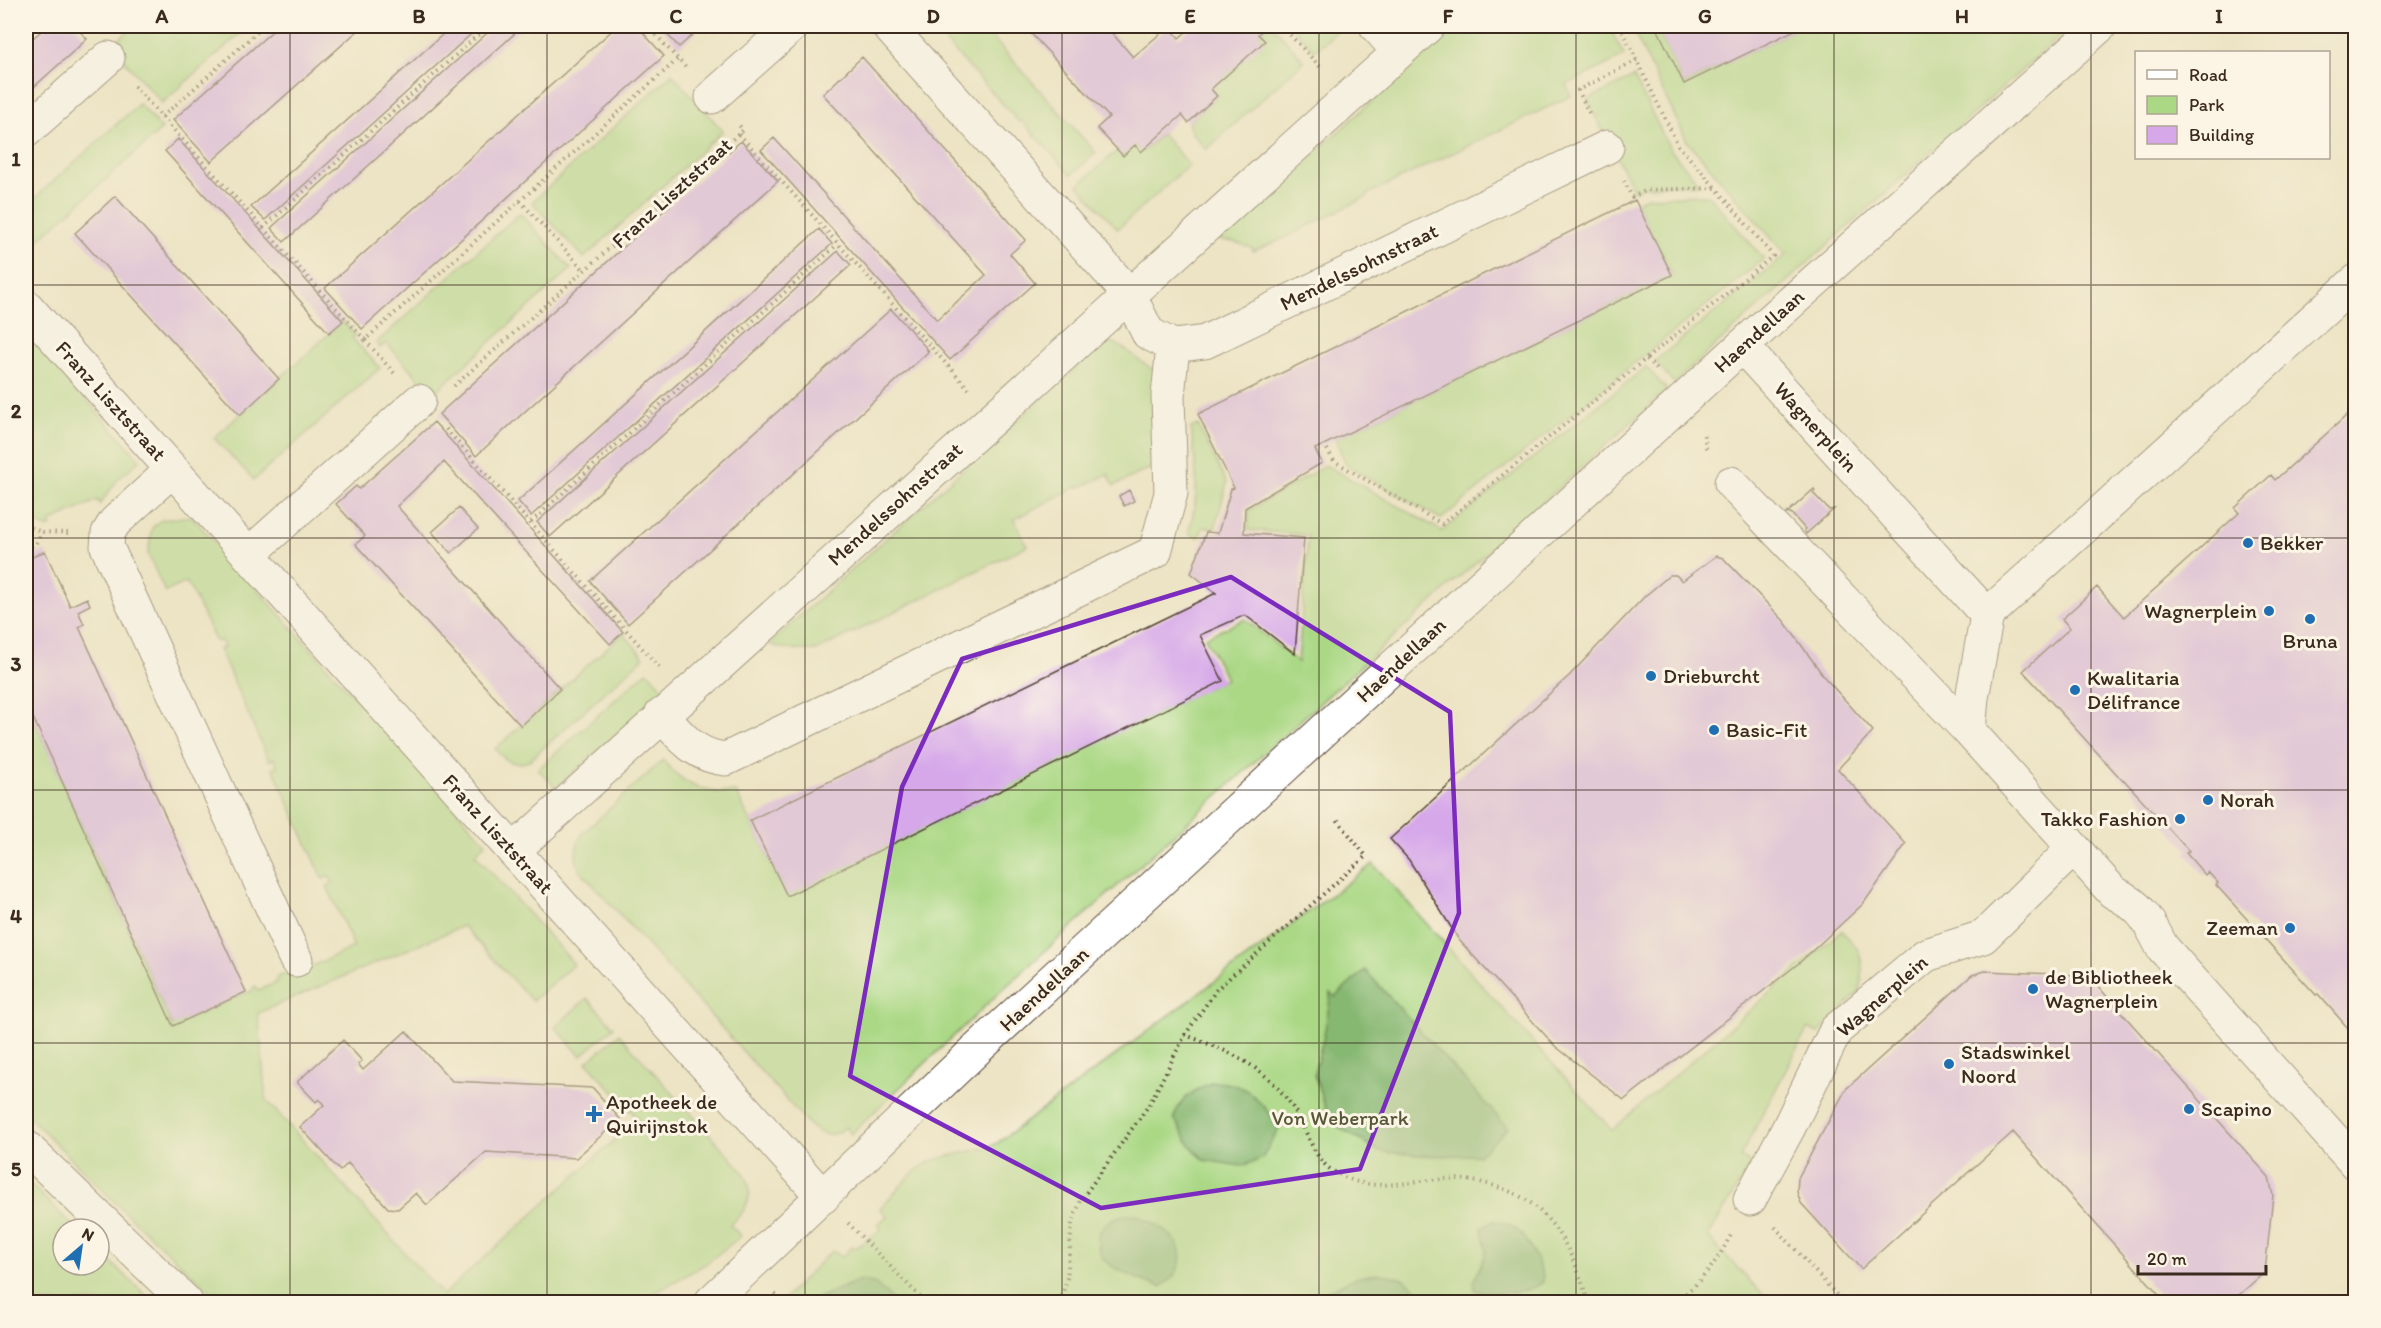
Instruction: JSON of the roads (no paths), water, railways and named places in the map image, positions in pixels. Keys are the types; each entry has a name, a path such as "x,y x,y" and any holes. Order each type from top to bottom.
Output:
{"street":[{"path":"712,97 792,26"},
{"path":"672,705 694,750 710,758 726,759 1155,552 1171,493 1168,396 1173,346 1148,333 1130,294 888,26"},
{"path":"1376,26 1399,52"},
{"name":"Mendelssohnstraat","path":"513,851 672,705 1428,26"},
{"name":"Haendellaan","path":"711,1302 985,1042 1742,346 2100,26"},
{"path":"26,130 108,58"},
{"name":"Mendelssohnstraat","path":"1173,346 1205,342 1606,147"},
{"path":"1970,731 1972,698 1987,615 2355,281"},
{"name":"Franz Lisztstraat","path":"26,306 823,1197"},
{"name":"Wagnerplein","path":"1742,346 1987,615"},
{"path":"248,555 423,405"},
{"name":"Franz Lisztstraat","path":"172,470 115,522 108,534 108,547 296,960"},
{"path":"1731,483 1970,731 2113,892 2133,902 2149,921 2162,947 2355,1164"},
{"name":"Wagnerplein","path":"1750,1199 1788,1129 1836,1030 1926,955 1983,937 2074,848"},
{"path":"26,1147 186,1302"}],"place":[{"name":"Bekker","path":"2248,543"},
{"name":"Wagnerplein","path":"2269,611"},
{"name":"Bruna","path":"2310,619"},
{"name":"Drieburcht","path":"1651,676"},
{"name":"Kwalitaria Délifrance","path":"2075,690"},
{"name":"Basic-Fit","path":"1714,730"},
{"name":"Norah","path":"2208,800"},
{"name":"Takko Fashion","path":"2180,819"},
{"name":"Zeeman","path":"2290,928"},
{"name":"de Bibliotheek Wagnerplein","path":"2033,989"},
{"name":"Stadswinkel Noord","path":"1949,1064"},
{"name":"Scapino","path":"2189,1109"},
{"name":"Apotheek de Quirijnstok","path":"594,1114"}],"park label":[{"name":"Von Weberpark","path":"1340,1118"}]}
